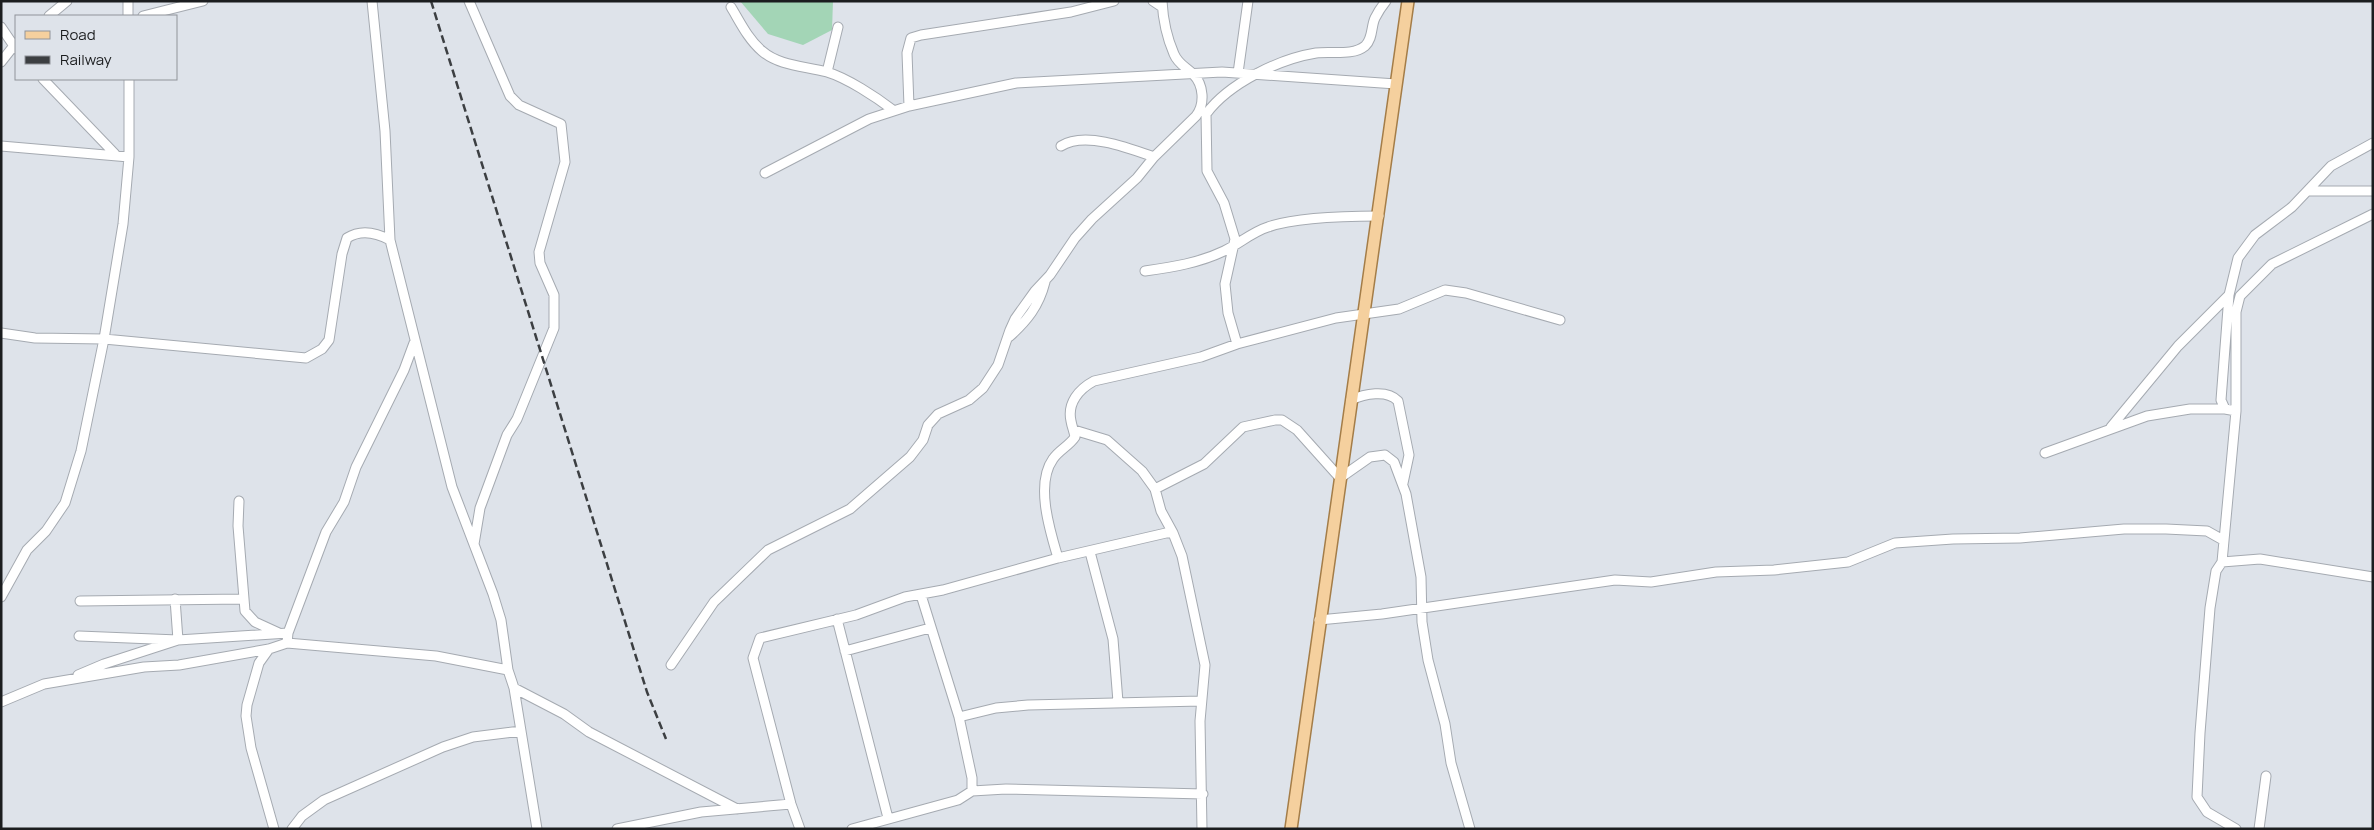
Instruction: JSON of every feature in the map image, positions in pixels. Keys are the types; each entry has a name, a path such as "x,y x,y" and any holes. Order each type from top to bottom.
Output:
{"main road":[{"path":"1291,829 1319,620 1379,216 1408,1"}],"street":[{"path":"50,15 67,1"},
{"path":"128,1 128,15"},
{"path":"147,15 203,1"},
{"path":"372,1 385,132 390,240 414,342 452,487 501,620 508,670 514,688 537,829"},
{"path":"469,1 510,96 519,105 561,124 564,138 565,162 540,252 540,263 554,295 554,328 517,419 507,435 480,508 474,545"},
{"path":"909,106 907,53 911,38 1071,12 1114,1"},
{"path":"671,665 714,602 768,550 850,509 910,457 923,440 928,425 938,414 969,400 983,388 998,365 1015,319 1046,280 1075,238 1102,209 1137,178 1154,157 1201,110 1201,89 1194,74 1180,64 1175,55 1166,28 1162,4 1154,1"},
{"path":"1238,73 1248,1"},
{"path":"1237,344 1228,312 1225,284 1228,265 1235,245 1224,203 1207,171 1206,114 1221,96 1258,74 1308,55 1360,50 1368,44 1374,19 1386,1"},
{"path":"731,7 747,33 762,51 792,65 827,72 882,101 893,110"},
{"path":"827,72 838,27"},
{"path":"1,62 15,46 2,30"},
{"path":"765,173 848,129 893,110 1016,83 1238,73 1396,84"},
{"path":"45,80 115,154"},
{"path":"1,598 27,550 46,531 65,503 80,451 104,339 123,224 129,157 129,80"},
{"path":"1061,146 1068,142 1081,140 1121,146 1154,157"},
{"path":"2225,409 2221,400 2229,295 2238,258 2246,245 2308,191 2331,166 2373,142"},
{"path":"1,146 115,154 129,157"},
{"path":"2308,191 2373,192"},
{"path":"2236,829 2207,812 2197,797 2210,608 2216,571 2222,562 2236,411 2236,312 2240,296 2272,264 2373,214"},
{"path":"1145,270 1199,261 1235,245 1260,230 1282,223 1340,217 1379,216"},
{"path":"1,333 35,338 104,339 306,358 322,350 328,340 342,254 347,238 366,232 381,235 390,240"},
{"path":"1058,558 1050,529 1046,478 1053,459 1072,443 1074,430 1071,421 1071,405 1084,386 1094,381 1181,363 1237,344 1329,320 1399,309 1445,290 1452,290 1560,320"},
{"path":"2110,428 2178,346 2229,295"},
{"path":"283,633 326,532 344,502 356,467 404,370 414,342"},
{"path":"1351,400 1375,394 1391,396 1398,401 1409,455 1403,483"},
{"path":"2045,454 2110,428 2147,416 2168,412 2225,409 2236,411"},
{"path":"1155,489 1208,461 1243,427 1275,420 1288,423 1297,430 1340,478 1370,457 1380,454 1389,457 1394,462 1403,483 1420,577 1421,608 1428,660 1445,724 1451,763 1470,829"},
{"path":"1074,430 1092,434 1119,449 1142,471 1155,489 1161,511 1173,533 1182,556 1205,665 1200,721 1203,794 1202,829"},
{"path":"239,502 238,526 243,599 246,611 250,618 283,633 287,643"},
{"path":"1319,620 1421,608 1614,580 1651,582 1716,572 1774,570 1848,562 1895,543 2020,538 2124,529 2207,531 2223,540"},
{"path":"800,829 791,804 753,658 755,648 762,637 837,619 893,600 921,595 1058,558 1090,552 1144,537 1173,533"},
{"path":"1090,552 1113,640 1118,702"},
{"path":"2222,562 2260,559 2373,577"},
{"path":"921,595 960,717 972,778 972,791"},
{"path":"175,599 178,640"},
{"path":"80,601 243,599"},
{"path":"837,619 888,818"},
{"path":"845,651 930,628"},
{"path":"79,636 178,640 283,633"},
{"path":"66,680 104,664 178,640"},
{"path":"1,702 44,684 144,667 179,665 269,649 287,643 436,656 508,670"},
{"path":"269,649 259,662 247,705 246,716 251,748 274,829"},
{"path":"514,688 564,714 589,732 737,810"},
{"path":"960,717 1012,706 1202,701"},
{"path":"292,829 302,816 324,800 443,747 473,736 521,730"},
{"path":"2259,829 2266,776"},
{"path":"852,829 958,800 972,791 1006,789 1203,794"},
{"path":"617,829 683,815 791,804"}],"green space":[{"path":"740,1 833,1 832,30 803,45 768,34"}],"railway":[{"path":"431,1 647,692 666,739"}]}
